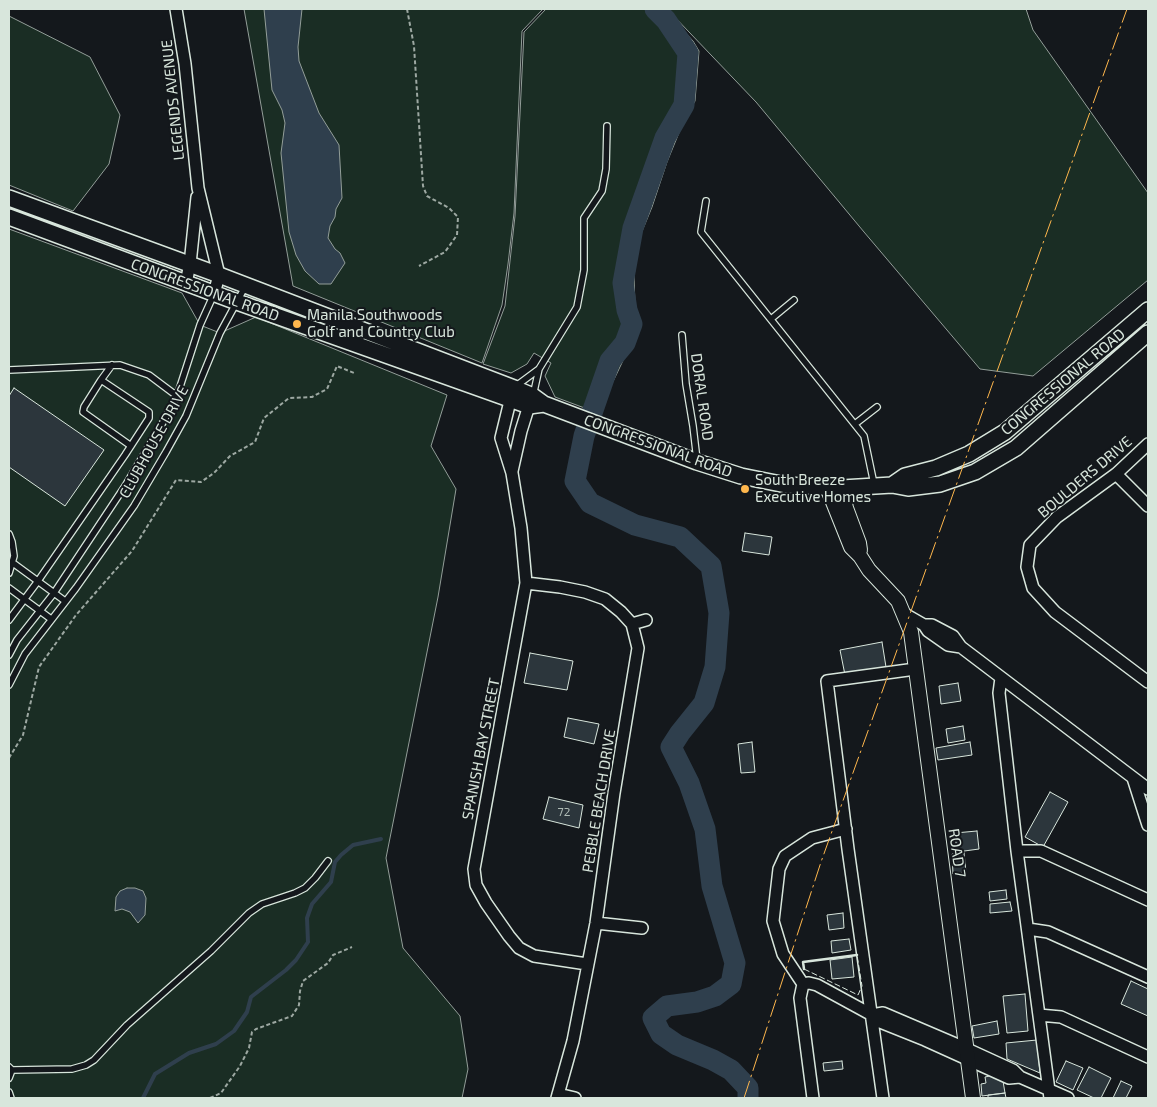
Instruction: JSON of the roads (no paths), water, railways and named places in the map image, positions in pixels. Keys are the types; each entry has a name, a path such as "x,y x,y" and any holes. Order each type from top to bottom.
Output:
{"main road":[{"name":"CONGRESSIONAL ROAD","path":"9,198 345,323 535,402 565,411 697,462 741,476 779,484 842,488 892,485 908,488 940,484 975,472 1016,448 1148,333"},
{"name":"CONGRESSIONAL ROAD","path":"9,218 214,294 512,393"},
{"name":"CONGRESSIONAL ROAD","path":"892,485 905,476 936,468 969,454 1005,432 1148,310"},
{"path":"985,444 994,462"}],"street":[{"name":"LEGENDS AVENUE","path":"176,9 185,64 198,188 220,275"},
{"name":"LEGENDS AVENUE","path":"186,283 190,264 198,188"},
{"path":"214,294 220,275"},
{"name":"SPANISH BAY STREET","path":"512,393 501,438 512,473 521,528 526,583 474,869 476,884 486,903 519,948 534,956 587,964"},
{"name":"SPANISH BAY STREET","path":"512,473 535,402"},
{"name":"BOULDERS DRIVE","path":"1148,444 1116,474 1057,517 1030,545 1027,566 1033,588 1055,612 1148,682"},
{"path":"1116,474 1148,506"},
{"name":"ROAD 7","path":"827,487 851,546 869,570 894,595 904,613 911,632 966,1098"},
{"name":"ROAD 7","path":"842,488 846,508 859,543 860,556"},
{"path":"526,583 560,586 586,592 605,599 632,624 646,620"},
{"path":"904,613 952,636 961,647 1148,789"},
{"name":"ROAD 7","path":"904,613 903,635 962,1052 972,1098"},
{"name":"PEBBLE BEACH DRIVE","path":"557,1096 572,1041 596,922 614,793 638,648 632,624"},
{"path":"883,1098 827,681 908,670"},
{"path":"1001,678 999,693 1017,851 1049,1094"},
{"path":"1133,778 1148,825"},
{"path":"813,1098 800,998 803,984 783,954 773,920 779,869 785,856 812,838 846,829"},
{"path":"1017,851 1041,851 1148,900"},
{"path":"596,922 642,928"},
{"path":"1028,930 1048,932 1148,976"},
{"path":"803,984 817,984 872,1015 880,1022 962,1052 1009,1078 1020,1077 1049,1094 1068,1098"},
{"path":"1038,1015 1061,1017 1148,1057"},
{"path":"557,1096 575,1098"}],"lane":[{"path":"512,393 541,367 577,307 584,270 584,218 602,191 606,169 607,126"},
{"path":"706,201 701,232 864,436 874,486"},
{"name":"CLUBHOUSE DRIVE","path":"9,685 25,654 134,506 166,452 186,416 220,333 246,285"},
{"name":"CLUBHOUSE DRIVE","path":"9,655 17,640 54,593 125,486 162,424 177,396 200,326 214,294"},
{"path":"771,319 794,300"},
{"name":"DORAL ROAD","path":"682,336 686,384 697,449 697,462"},
{"path":"112,365 82,412 131,446"},
{"path":"9,370 120,365 149,375 177,396"},
{"path":"535,402 541,367"},
{"path":"9,620 38,581 149,418 149,412 101,380"},
{"path":"855,424 876,407"},
{"path":"9,534 14,549 13,563 9,573"},
{"path":"13,563 65,601"},
{"path":"9,588 51,619"},
{"path":"9,1078 10,1069 72,1069 86,1065 94,1060 127,1025 211,951 249,913 262,904 305,888 328,861"},
{"path":"9,1092 11,1098"}],"water":[{"path":"264,9 302,9 298,47 299,61 319,113 339,145 342,198 330,226 328,238 345,263 331,284 319,284 305,271 296,255 289,232 281,153 285,123 282,110 272,90"},
{"path":"127,888 143,891 146,898 145,915 138,923 130,912 122,909 115,911 116,897 120,891"}],"waterway":[{"path":"655,9 666,20 688,53 684,105 665,138 633,228 623,283 627,310 632,324 625,343 610,361 584,436 575,481 590,503 635,525 680,537 711,566 719,613 715,667 704,703 671,747 689,783 705,829 712,886 735,963 731,984 715,996 697,1002 667,1006 653,1018 661,1034 677,1045 713,1060 731,1070 748,1088 748,1098"},
{"path":"143,1098 155,1074 189,1053 216,1044 234,1031 247,1012 251,997 286,970 296,960 308,942 307,918 312,904 331,882 335,862 353,845 381,839"}],"place":[{"name":"Manila Southwoods Golf and Country Club","path":"297,324"},
{"name":"South Breeze Executive Homes","path":"745,489"}]}
